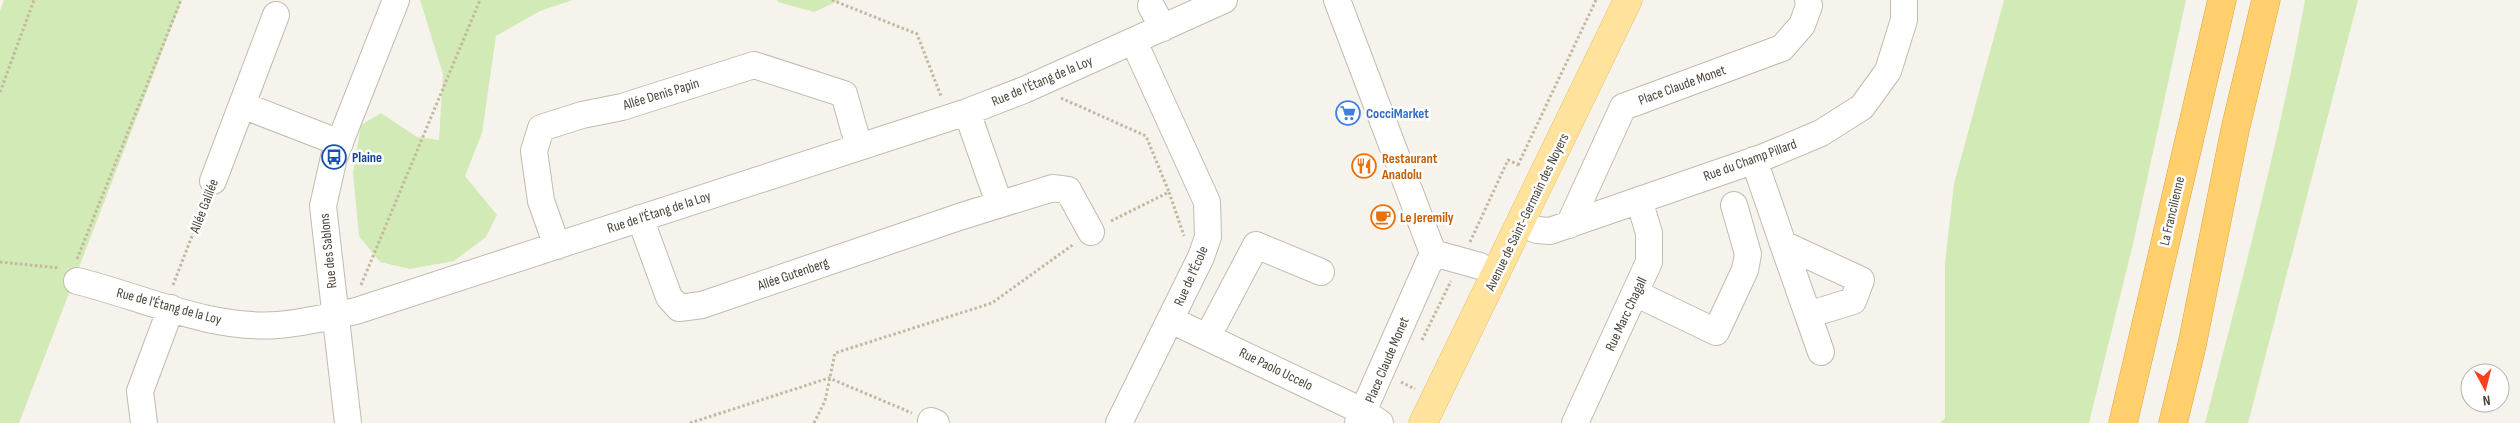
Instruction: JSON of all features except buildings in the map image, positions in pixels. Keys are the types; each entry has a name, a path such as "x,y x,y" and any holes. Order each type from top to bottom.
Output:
{"highway":[{"name":"La Francilienne","path":"2123,423 2222,0"},
{"path":"2173,423 2192,345 2235,130 2266,0"}],"main road":[{"name":"Avenue de Saint-Germain des Noyers","path":"1406,423 1471,263 1609,0"},
{"name":"Avenue de Saint-Germain des Noyers","path":"1423,423 1628,0"}],"street":[{"name":"Rue des Sablons","path":"348,423 346,313 323,206 340,143 396,0"},
{"name":"Rue de l'Étang de la Loy","path":"75,276 198,316 245,324 277,325 346,313 958,115 1017,93 1134,42 1157,17 1224,0"},
{"path":"1337,0 1433,253 1471,263"},
{"name":"Place Claude Monet","path":"1569,224 1624,107 1782,48 1802,25 1809,6 1808,0"},
{"name":"Rue du Champ Pillard","path":"1521,224 1537,230 1550,231 1754,160 1821,133 1862,107 1888,70 1904,20 1904,0"},
{"name":"Allée Galilée","path":"213,181 276,15"},
{"name":"Rue de l'École","path":"1120,423 1201,257 1208,237 1207,202 1134,42"},
{"name":"Allée Denis Papin","path":"556,246 542,201 534,151 541,128 582,115 622,107 754,65 844,94 859,147"},
{"path":"242,105 340,143"},
{"path":"958,115 999,203"},
{"path":"1754,160 1821,352"},
{"name":"Allée Gutenberg","path":"640,218 669,297 679,308 693,308 999,203 1053,188 1068,190 1091,232"},
{"name":"Rue Marc Chagall","path":"1575,423 1649,262 1649,233 1639,200"},
{"path":"1635,293 1716,332 1745,270 1748,254 1734,204"},
{"path":"1783,244 1861,280 1853,301 1808,315"},
{"path":"1208,336 1256,245 1321,272"},
{"name":"Place Claude Monet","path":"1367,419 1433,253"},
{"path":"144,423 140,391 171,308"},
{"name":"Rue Paolo Uccelo","path":"1171,320 1208,336 1367,419"}],"path":[{"path":"0,92 34,0"},
{"path":"0,262 75,276 181,0"},
{"path":"346,313 356,295 480,0"},
{"path":"832,0 917,34 958,115"},
{"path":"1518,165 1596,0"},
{"path":"1057,96 1146,136 1169,192 1190,252 1201,257"},
{"path":"1418,347 1471,263 1508,160"},
{"name":"Allée Galilée","path":"171,308 171,290 213,181"},
{"path":"814,423 824,401 835,353 992,303 1091,232 1169,192"},
{"path":"1397,390 1405,373"},
{"path":"690,423 829,378 933,422"}],"green space":[{"path":"4,0 182,0 19,423 0,423 0,11"},
{"path":"420,0 573,0 540,11 496,36 482,133 465,176 497,215 486,237 454,261 410,269 380,262 359,236 353,173 361,125 381,113 417,137 439,140 443,74"},
{"path":"777,0 840,0 814,12 778,2"},
{"path":"2004,0 2186,0 2133,244 2089,423 1940,423 1945,418 1945,263 1954,184"},
{"path":"2305,0 2358,0 2248,423 2205,423 2271,160"}],"place":[{"name":"CocciMarket","path":"1348,113"},
{"name":"Plaine","path":"334,157"},
{"name":"Restaurant Anadolu","path":"1364,166"},
{"name":"Le Jeremily","path":"1383,217"}]}
